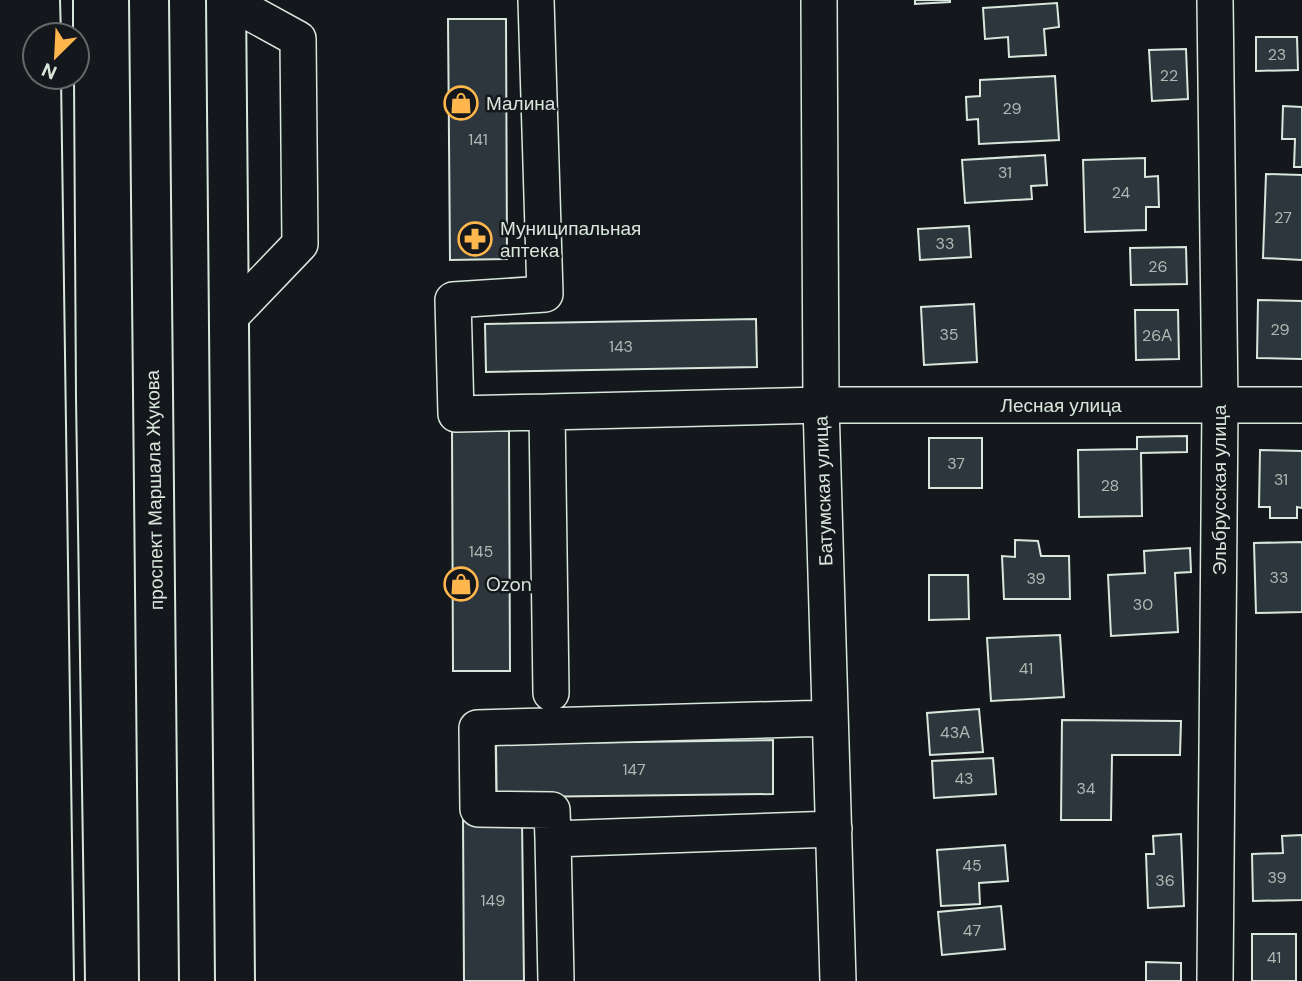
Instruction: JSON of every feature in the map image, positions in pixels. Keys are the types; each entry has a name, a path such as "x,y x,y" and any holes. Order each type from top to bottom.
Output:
{"highway":[{"name":"проспект Маршала Жукова","path":"149,0 159,981"},
{"path":"226,0 235,981"}],"street":[{"path":"226,0 298,38 300,244 229,318"},
{"name":"Лесная улица","path":"536,0 545,295 453,300 456,414 821,405 1302,405"},
{"name":"Батумская улица","path":"819,0 821,405 838,981"},
{"name":"Эльбрусская улица","path":"1215,0 1220,405 1215,981"},
{"path":"547,412 551,693"},
{"path":"556,981 552,810 478,809 477,728 830,718"},
{"path":"553,839 834,829"}],"building":[{"path":"915,0 950,0 950,2 915,4"},
{"path":"1057,3 1059,27 1044,29 1046,55 1009,57 1008,37 985,39 983,8"},
{"path":"448,19 506,19 507,259 450,260"},
{"path":"1256,37 1297,37 1298,70 1256,71"},
{"path":"1186,49 1188,99 1152,101 1149,50"},
{"path":"1055,76 1059,140 979,144 978,119 967,120 966,97 980,96 980,80"},
{"path":"1283,106 1302,107 1302,167 1294,167 1295,139 1282,139"},
{"path":"1045,155 1047,185 1031,186 1032,199 965,203 962,160"},
{"path":"1145,158 1145,177 1158,176 1159,207 1146,207 1146,230 1085,232 1083,160"},
{"path":"1266,174 1302,175 1302,260 1263,258"},
{"path":"969,226 971,257 920,260 918,229"},
{"path":"1186,247 1187,284 1131,285 1130,248"},
{"path":"1258,300 1302,301 1302,359 1257,358"},
{"path":"974,304 977,362 924,365 921,307"},
{"path":"1135,310 1178,310 1179,359 1136,360"},
{"path":"756,319 757,367 486,372 485,324"},
{"path":"452,431 509,431 510,671 453,671"},
{"path":"1187,436 1187,452 1141,453 1142,516 1079,517 1078,450 1137,449 1137,437"},
{"path":"929,438 982,438 982,488 929,488"},
{"path":"1260,450 1302,451 1302,508 1297,507 1297,518 1270,518 1270,507 1259,507"},
{"path":"1015,540 1038,541 1041,556 1069,556 1070,599 1004,599 1002,556 1015,557"},
{"path":"1302,542 1302,612 1256,613 1254,543"},
{"path":"1190,548 1191,572 1175,573 1178,632 1111,636 1108,575 1145,573 1144,551"},
{"path":"929,575 968,575 969,619 929,620"},
{"path":"1060,635 1064,697 991,701 987,638"},
{"path":"979,709 983,752 930,755 927,713"},
{"path":"1062,720 1181,721 1180,755 1112,755 1111,820 1061,820"},
{"path":"773,740 773,794 521,797 497,819 496,744"},
{"path":"993,758 996,794 934,798 932,761"},
{"path":"522,819 524,981 464,981 463,820"},
{"path":"1181,834 1184,906 1148,908 1146,854 1154,854 1153,836"},
{"path":"1302,835 1302,900 1253,901 1252,854 1283,853 1282,836"},
{"path":"1005,845 1008,881 979,883 980,904 941,906 937,850"},
{"path":"1001,906 1005,949 942,955 938,912"},
{"path":"1252,934 1296,934 1296,981 1252,981"},
{"path":"1146,962 1181,963 1181,981 1146,981"}],"tram line":[{"path":"60,0 61,21"},
{"path":"73,0 73,21"},
{"path":"61,91 74,981"},
{"path":"74,91 85,981"}],"place":[{"name":"Малина","path":"461,103"},
{"name":"Муниципальная аптека","path":"475,239"},
{"name":"Ozon","path":"461,584"}]}
